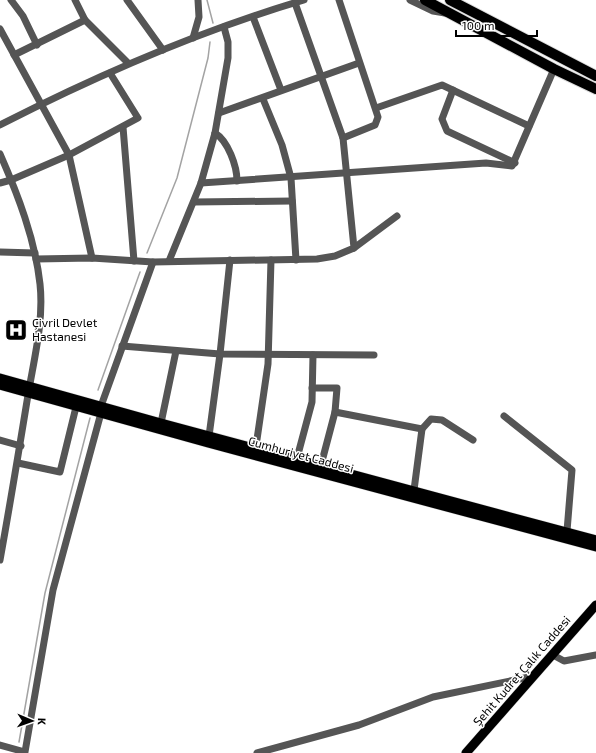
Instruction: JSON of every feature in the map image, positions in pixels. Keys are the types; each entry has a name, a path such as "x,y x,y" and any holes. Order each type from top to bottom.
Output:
{"highway":[{"path":"425,0 554,69 596,89"},
{"path":"451,0 596,76"}],"main road":[{"name":"Cumhuriyet Caddesi","path":"0,378 76,407 101,409 161,423 209,436 255,451 297,458 596,540"},
{"name":"Cumhuriyet Caddesi","path":"0,385 29,390 101,409 596,547"},
{"name":"Şehit Kudret Çalık Caddesi","path":"466,753 596,605"}],"street":[{"path":"11,0 23,16 37,45"},
{"path":"75,0 85,20 128,63"},
{"path":"126,0 163,50"},
{"path":"194,38 200,11 198,0"},
{"path":"0,125 128,63 194,38 304,0"},
{"path":"339,0 359,63 376,108 378,120 375,125 343,138"},
{"path":"410,0 437,12 450,13"},
{"path":"295,3 343,138 354,248"},
{"path":"253,17 281,90"},
{"path":"14,55 37,45 85,20"},
{"path":"169,261 201,183 215,133 229,50 224,28"},
{"path":"1,31 40,105 69,155 92,258"},
{"path":"218,113 263,99 281,90 359,63"},
{"path":"201,183 486,164 512,166 554,69"},
{"path":"0,183 11,180 69,155 138,118 110,73"},
{"path":"376,108 442,85 529,126"},
{"path":"454,90 442,119 447,131 514,163"},
{"path":"263,99 282,145 291,178 296,260"},
{"path":"123,127 134,260"},
{"path":"215,133 223,140 235,167 237,181"},
{"path":"0,154 25,218 35,256 40,285 41,312 21,446 2,537 0,560"},
{"path":"194,202 292,201"},
{"path":"0,252 35,256 153,262 296,260 326,258 354,248 398,216"},
{"path":"209,436 220,354 230,260"},
{"path":"255,451 268,354 271,260"},
{"path":"0,745 12,751 27,753 52,590 101,409 122,346 153,262"},
{"path":"122,346 220,354 374,355"},
{"path":"161,423 176,351"},
{"path":"297,458 312,402 312,355"},
{"path":"312,388 337,388 335,412 321,465"},
{"path":"18,463 60,472 76,407"},
{"path":"335,412 422,429"},
{"path":"504,416 572,470 567,531"},
{"path":"414,490 422,429 431,419 442,420 473,440"},
{"path":"0,440 21,446"},
{"path":"553,654 564,661 596,656"},
{"path":"257,753 359,725 433,697 534,676"}],"waterway":[{"path":"207,0 213,23"},
{"path":"147,253 177,178 208,58 210,42"},
{"path":"98,390 140,272"},
{"path":"19,742 45,593 90,418"}],"place":[{"name":"Çivril Devlet Hastanesi","path":"16,330"}]}
